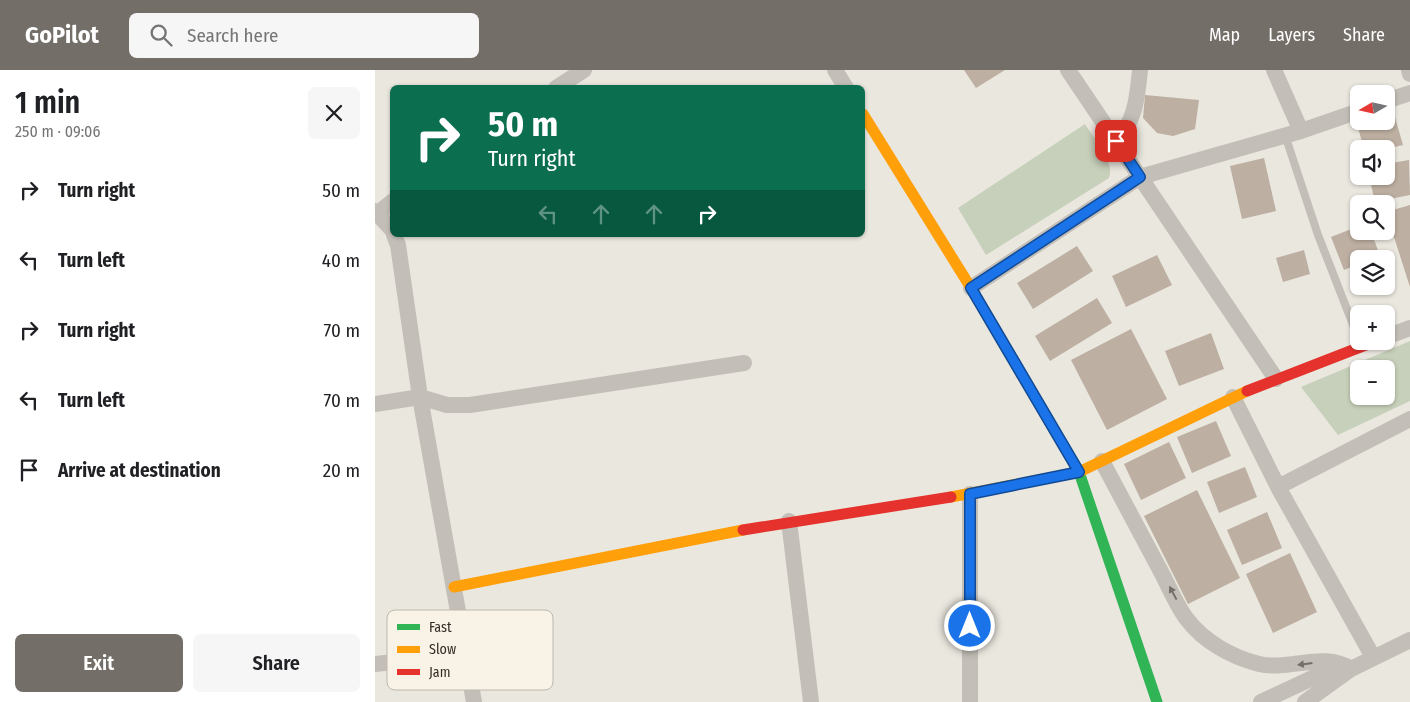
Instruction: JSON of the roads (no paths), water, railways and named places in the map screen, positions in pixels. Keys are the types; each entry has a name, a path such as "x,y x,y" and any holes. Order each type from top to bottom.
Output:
{"street":[{"path":"561,85 584,70"},
{"path":"835,70 844,85"},
{"path":"1068,70 1276,379"},
{"path":"1116,141 1130,124 1135,111 1140,70"},
{"path":"1274,70 1293,133"},
{"path":"1409,70 1410,74"},
{"path":"1395,98 1410,93"},
{"path":"971,288 1140,177 1293,133 1350,114"},
{"path":"865,117 971,288 1079,472 1157,702"},
{"path":"390,203 377,212 390,227"},
{"path":"395,237 398,244 420,397 458,610"},
{"path":"1395,334 1410,328"},
{"path":"454,587 789,521 970,494 1079,472 1233,397 1350,346"},
{"path":"375,404 420,397 447,405 470,405 744,363"},
{"path":"1233,397 1278,487 1373,657"},
{"path":"1278,487 1410,419"},
{"path":"1102,460 1186,617 1204,636 1225,651 1260,664 1279,667 1327,661 1337,662 1351,669"},
{"path":"970,494 970,702"},
{"path":"789,521 811,702"},
{"path":"1310,701 1351,669 1410,640"},
{"path":"1261,702 1321,674 1351,669"}],"lane":[{"path":"1293,133 1318,235 1350,317"}]}
